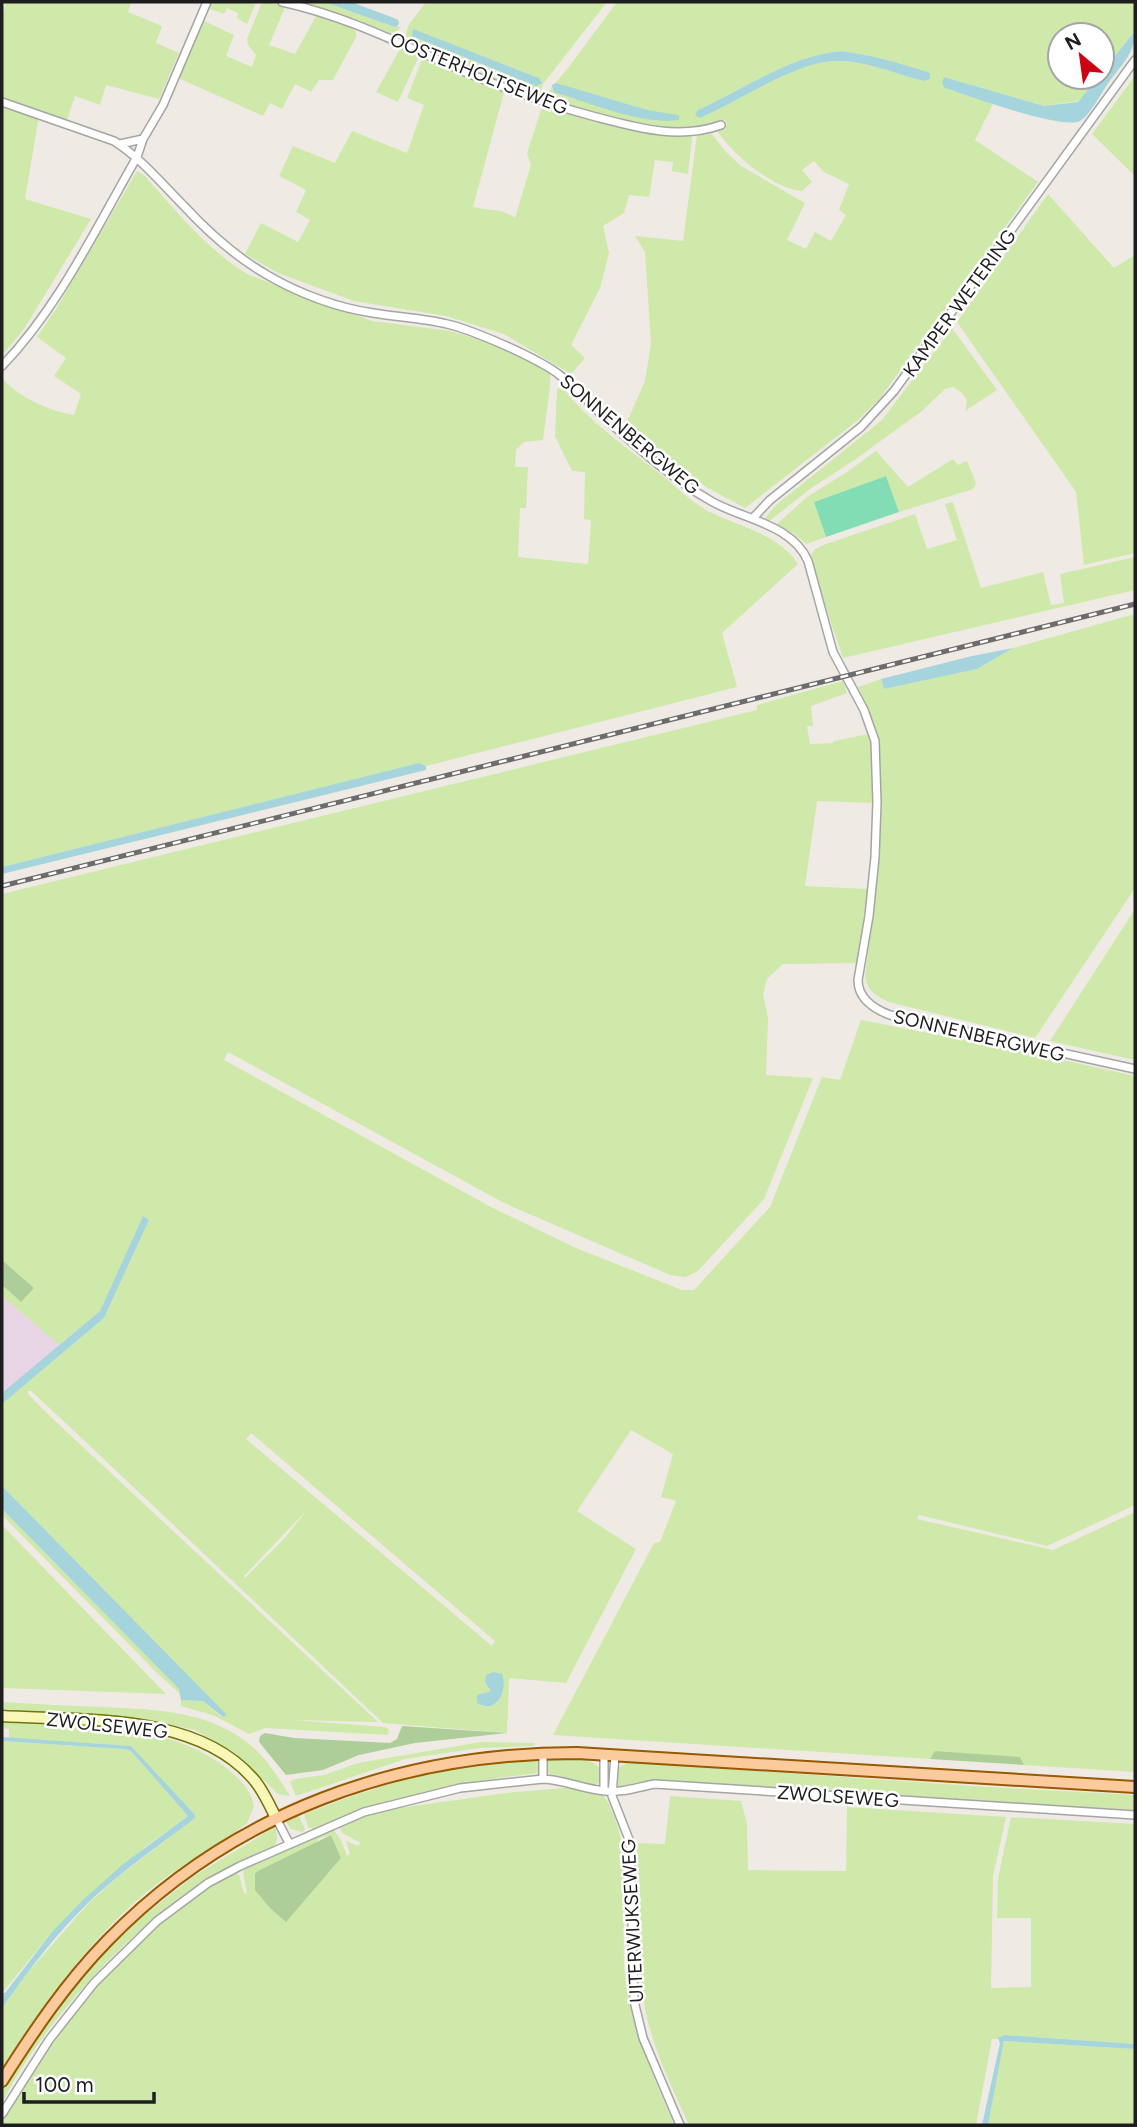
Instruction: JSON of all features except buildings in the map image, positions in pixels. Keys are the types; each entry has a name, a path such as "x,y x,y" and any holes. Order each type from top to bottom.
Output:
{"main road":[{"name":"ZWOLSEWEG","path":"2,1716 135,1724 165,1729 193,1738 208,1744 245,1771 259,1788 276,1818 376,1779 417,1769 478,1758 543,1753 610,1754 1135,1787"},
{"path":"2,2081 38,2025 106,1941 151,1900 193,1868 276,1818"}],"street":[{"path":"2,366 23,343 56,295 137,157 143,139 163,105 207,2"},
{"name":"OOSTERHOLTSEWEG","path":"282,2 352,22 467,73 539,101 583,114 665,132 696,131 721,125"},
{"name":"KAMPER WETERING","path":"753,518 770,500 861,427 894,391 1135,60"},
{"path":"2,102 119,144 137,157"},
{"path":"119,144 143,139"},
{"name":"SONNENBERGWEG","path":"137,157 186,208 249,265 313,296 370,313 463,328 541,363 558,374 677,478 710,501 729,511 753,518 794,542 805,554 833,652 864,710 876,741 875,857 869,916 858,980 858,988 865,999 878,1010 890,1015 1135,1069"},
{"path":"543,1753 543,1779"},
{"name":"UITERWIJKSEWEG","path":"610,1754 608,1791 630,1842 635,2001 643,2038 680,2125"},
{"name":"ZWOLSEWEG","path":"2,2114 68,2014 138,1938 178,1904 208,1883 289,1843 364,1812 435,1793 555,1779 608,1791 626,1792 655,1784 1135,1815"},
{"path":"276,1818 289,1843"}],"shaded area":[{"path":"2,1293 63,1346 2,1398"}],"green space":[{"path":"6,2 131,2 128,12 162,26 156,43 179,53 159,99 106,85 100,105 75,96 67,120 2,98 2,17"},
{"path":"212,2 255,2 255,5 247,24 237,18 238,13 227,8 224,14 208,8"},
{"path":"262,2 286,5 269,45 295,54 316,16 352,28 356,32 356,37 333,80 319,80 311,92 295,84 282,109 270,103 263,116 178,78 202,20 234,35 226,56 252,67 256,55 247,39"},
{"path":"292,2 324,2 401,27 390,36 345,17"},
{"path":"426,2 607,2 543,84 539,98 404,42 408,26","holes":["411,34 461,48 539,78 497,71"]},
{"path":"617,2 1135,2 1135,31 1116,55 1116,21 1046,21 1046,91 1087,91 1079,101 1044,106 944,77 945,88 993,104 975,140 1038,182 880,398 858,420 745,508 706,487 626,424 645,381 651,343 645,252 635,236 683,241 697,135 712,134 741,166 805,203 787,240 806,249 815,232 831,241 846,215 839,210 849,184 824,172 814,161 802,170 812,182 802,191 791,189 767,178 734,151 718,132 727,124 725,120 703,127 680,129 634,125 545,100","holes":["841,51 886,60 929,73 930,79 924,81 846,61 819,63 785,75 700,118 698,110 803,59"]},
{"path":"401,47 419,56 398,102 376,92"},
{"path":"423,57 504,92 473,207 500,211 515,218 531,165 527,153 542,107 648,133 690,134 692,138 688,174 672,171 673,162 655,160 649,197 629,195 624,213 603,226 609,253 600,288 571,345 585,358 571,374 504,334 446,316 354,301 278,273 245,254 261,223 298,242 310,220 296,212 306,190 279,176 293,146 335,163 352,131 407,153 424,105 407,98"},
{"path":"1135,76 1135,176 1092,134"},
{"path":"2,106 39,116 25,199 91,219 26,326 2,356"},
{"path":"137,171 145,176 206,242 249,275 372,321 450,331 491,343 537,363 550,374 543,440 524,442 516,450 515,467 528,467 526,508 520,508 518,557 588,564 591,520 584,519 585,472 572,471 555,436 557,389 562,387 595,422 694,502 779,544 798,564 722,633 737,687 426,766 419,763 2,867 2,378 17,392 35,402 74,415 81,394 54,376 66,358 37,337"},
{"path":"1048,194 1114,268 1135,255 1135,553 1084,565 1076,492 957,322"},
{"path":"952,328 997,390 965,411 967,400 961,392 953,387 945,389 922,411 810,489 768,522 765,518 776,505 882,420"},
{"path":"876,451 908,487 953,459 958,465 967,461 976,483 973,489 899,512 886,476 814,502 826,537 806,544 777,524 807,497"},
{"path":"886,476 899,512 826,537 814,502"},
{"path":"953,502 981,588 1043,572 1051,605 1064,603 1060,574 1135,557 1135,590 843,658 817,581 811,555 815,549 915,514 927,549 957,540 945,504"},
{"path":"1135,614 1135,888 1035,1038 889,1002 876,995 868,986 865,976 876,889 881,780 877,738 858,687 881,679 884,689 977,669 1013,648"},
{"path":"843,681 847,693 811,706 813,726 807,726 810,744 833,743 869,734 872,744 873,803 817,801 805,886 868,889 857,963 783,964 767,979 763,994 768,1018 766,1075 813,1078 764,1199 698,1271 686,1277 670,1275 504,1203 228,1052 224,1060 491,1207 576,1248 682,1290 694,1290 770,1207 822,1077 840,1080 861,1020 1135,1076 1135,1505 1047,1546 919,1515 917,1519 1053,1550 1135,1512 1135,1772 1024,1765 1019,1757 935,1751 930,1759 553,1735 654,1543 660,1542 676,1501 661,1497 673,1454 631,1430 577,1511 636,1549 566,1683 509,1678 507,1733 383,1723 56,1414 28,1391 53,1419 378,1722 293,1720 389,1729 388,1735 265,1728 249,1734 215,1716 181,1706 181,1700 203,1701 222,1717 226,1715 2,1486 2,1404 104,1318 149,1220 143,1217 100,1311 59,1345 2,1296 2,1285 21,1302 34,1288 2,1260 2,894 757,710 757,705","holes":["251,1433 495,1641 492,1646 246,1439","308,1509 282,1541 245,1578","491,1688 498,1702 488,1707 477,1703 480,1694 491,1691"]},
{"path":"1135,909 1135,1060 1050,1041"},
{"path":"2,1260 34,1288 21,1302 2,1285"},
{"path":"2,1509 181,1693 156,1672 2,1515"},
{"path":"2,1525 166,1694 2,1688"},
{"path":"2,1702 144,1709 203,1719 221,1726 255,1749 270,1765 290,1796 278,1794 235,1753 195,1730 107,1716 2,1709"},
{"path":"2,1720 122,1729 180,1743 206,1755 230,1771 245,1787 254,1806 247,1823 153,1887 110,1926 53,1994 2,2067 2,2008 24,1977 88,1904 114,1880 195,1818 131,1746 9,1738 9,1729 2,1728"},
{"path":"402,1726 507,1733 415,1743 359,1755 323,1770 286,1775 259,1742 260,1736 265,1733 294,1738 390,1743 397,1739"},
{"path":"2,1741 131,1751 188,1816 145,1847 52,1932 2,1993"},
{"path":"481,1742 535,1743 534,1746 480,1748 405,1759 296,1796 290,1782 324,1775 358,1763"},
{"path":"935,1751 1020,1757 1024,1765 930,1759"},
{"path":"572,1759 591,1762 601,1772 600,1782 588,1785 551,1775 546,1769 545,1760"},
{"path":"540,1760 540,1773 424,1792 368,1808 313,1829 308,1827 304,1814 390,1784 449,1769"},
{"path":"628,1762 1135,1795 1135,1811 657,1780 618,1787 616,1769"},
{"path":"575,1787 604,1796 614,1816 624,1860 625,1974 632,2013 644,2051 674,2125 2,2125 12,2102 55,2037 99,1983 149,1933 204,1890 233,1873 239,1875 244,1894 247,1893 243,1872 246,1866 333,1829 347,1856 350,1854 346,1841 358,1846 361,1843 342,1833 342,1824 385,1810 506,1793","holes":["331,1835 341,1858 286,1921 318,1839"]},
{"path":"670,1796 741,1801 747,1824 748,1870 846,1871 847,1807 1006,1817 993,1876 991,1988 1031,1987 1031,1918 997,1918 998,1878 1011,1817 1135,1824 1135,2044 1004,2035 992,2039 976,2125 689,2125 654,2042 642,1989 639,1879 635,1843 665,1844"},
{"path":"299,1816 305,1829 303,1832 291,1829 286,1822"},
{"path":"275,1827 277,1840 273,1847 236,1864 191,1891 159,1915 107,1962 57,2018 2,2103 4,2082 72,1987 100,1957 139,1919 194,1876"},
{"path":"331,1835 341,1858 286,1922 255,1890 255,1874"},
{"path":"1004,2041 1135,2049 1135,2125 988,2125"}],"water":[{"path":"324,2 351,2 394,18 399,24 392,26"},
{"path":"413,29 539,78 542,83 536,86 412,36"},
{"path":"1135,31 1133,46 1116,73 1116,55"},
{"path":"841,51 919,69 930,73 930,79 924,81 846,61 819,63 785,75 700,118 695,115 698,110 785,66 803,59"},
{"path":"944,77 1044,106 1078,102 1087,91 1103,91 1084,118 1070,122 1036,117 945,88 942,83"},
{"path":"556,83 647,110 677,115 679,120 648,119 616,112 554,92 552,85"},
{"path":"1013,648 977,669 884,689 881,679 972,656"},
{"path":"419,763 426,766 426,770 2,874 2,867"},
{"path":"143,1216 149,1220 104,1318 2,1404 2,1393 100,1311"},
{"path":"2,1486 227,1715 223,1717 203,1701 181,1700 179,1689 2,1509"},
{"path":"494,1672 502,1674 502,1693 495,1703 484,1706 477,1703 477,1695 491,1691 485,1682 486,1675"},
{"path":"2,1737 131,1746 195,1818 127,1869 88,1903 43,1953 2,2008 2,1993 5,1993 52,1932 83,1900 122,1865 188,1816 131,1751 2,1741"},
{"path":"1004,2035 1135,2044 1135,2049 1004,2041 988,2125 982,2125 1000,2043 998,2038"}],"railway":[{"path":"2,886 1135,604"}]}
